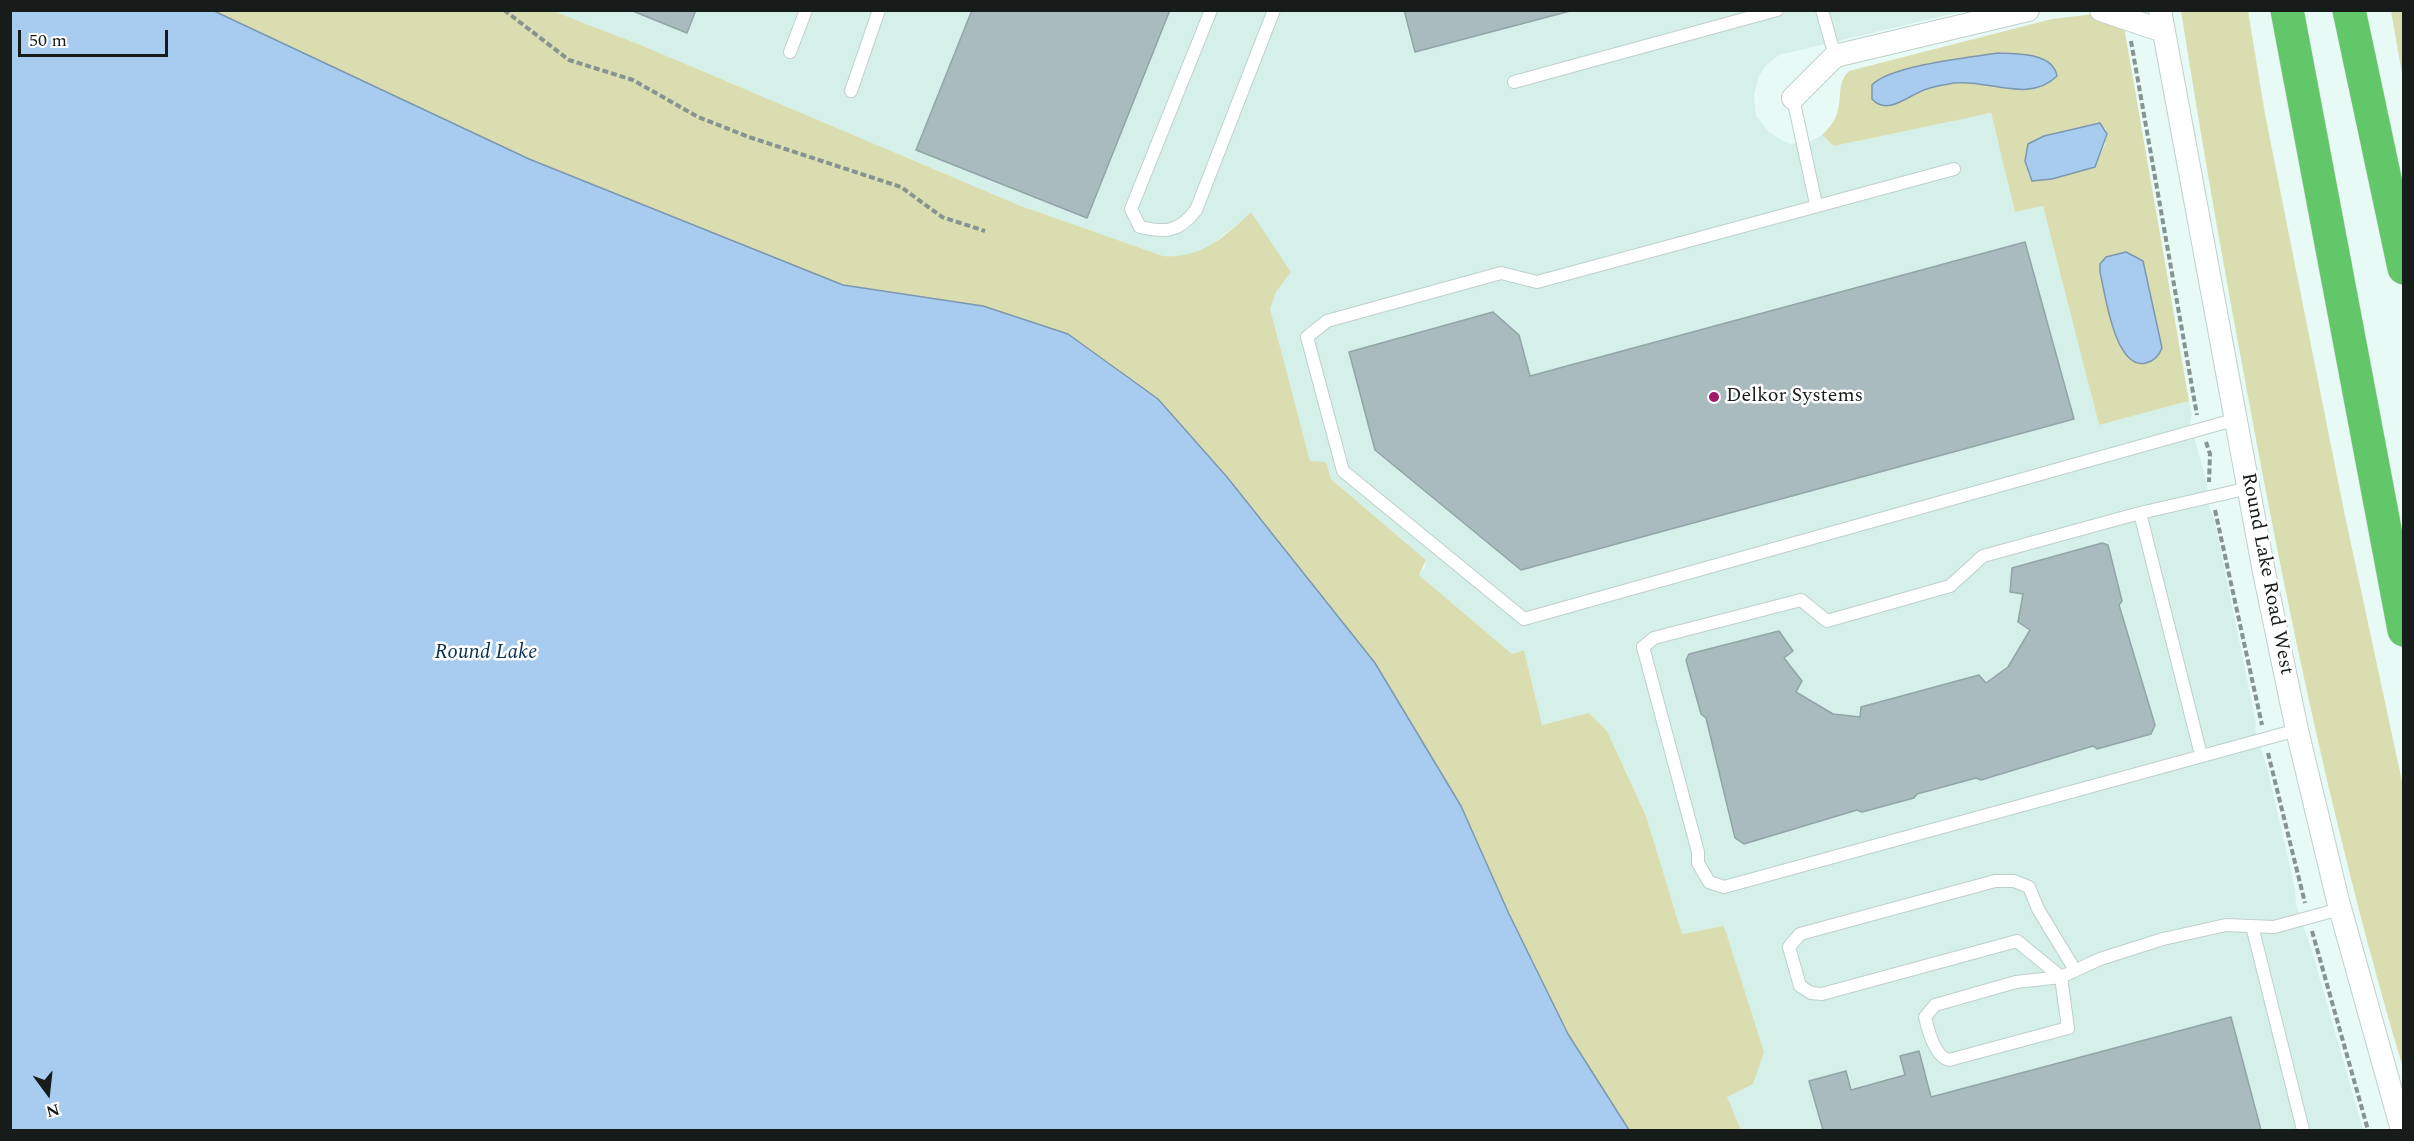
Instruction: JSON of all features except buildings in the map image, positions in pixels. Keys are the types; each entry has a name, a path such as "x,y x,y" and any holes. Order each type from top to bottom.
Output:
{"highway":[{"path":"2287,10 2403,630"},
{"path":"2349,10 2403,268"}],"street":[{"path":"1793,98 1835,56 1980,16 2028,10"},
{"path":"2101,10 2129,20 2162,21"},
{"name":"Round Lake Road West","path":"2162,21 2249,488 2297,730 2340,909 2402,1131"}],"lane":[{"path":"790,52 806,10"},
{"path":"851,91 879,10"},
{"path":"1211,10 1131,209 1140,227 1161,232 1185,225 1196,210 1275,10"},
{"path":"1514,82 1777,10"},
{"path":"1822,10 1835,56"},
{"path":"1793,98 1816,204"},
{"path":"1954,169 1816,204 1537,282 1501,273 1327,321 1307,338 1343,471 1524,619 2237,419"},
{"path":"2249,488 2140,513 1983,556 1950,586 1827,621 1801,600 1654,638 1643,646 1698,852 1698,863 1709,882 1724,887 2297,730"},
{"path":"2140,513 2201,755"},
{"path":"2075,970 2038,909 2029,886 2014,880 1995,881 1800,934 1789,947 1800,986 1811,993 1822,994 2017,941 2061,977 2068,1028 1959,1059 1944,1059 1939,1054 1925,1017 1930,1008 2016,982 2061,977 2100,959 2163,939 2226,925 2274,927 2340,909"},
{"path":"2252,926 2303,1131"}],"path":[{"path":"504,10 569,60 633,80 698,117 902,187 942,217 985,231"},
{"path":"2129,20 2147,141 2202,429 2210,454 2209,478 2212,496 2265,738 2308,918 2368,1131"}],"shaded area":[{"path":"553,11 1964,11 1779,55 1765,66 1758,79 1754,96 1756,116 1769,132 1790,144 1811,141 1822,135 1834,146 1991,113 2015,212 2043,206 2099,425 2189,401 2192,414 2190,422 2206,480 2210,510 2214,518 2256,723 2255,729 2268,771 2295,889 2296,905 2311,948 2363,1130 1741,1130 1726,1097 1753,1084 1725,926 1682,934 1646,816 1607,731 1589,713 1542,725 1524,650 1512,654 1419,575 1425,567 1426,560 1310,461 1269,309 1276,292 1291,272 1251,213 1206,249 1180,257 1163,256 1021,206 643,46"}],"green space":[{"path":"214,11 553,11 643,46 1021,206 1163,256 1190,254 1201,250 1222,237 1251,212 1291,272 1276,292 1270,309 1310,461 1326,462 1331,479 1426,560 1419,575 1512,654 1524,650 1542,725 1589,713 1607,731 1646,816 1682,934 1724,926 1764,1052 1753,1084 1727,1097 1741,1130 1629,1130 1568,1034 1509,914 1461,806 1375,663 1227,477 1158,399 983,306 843,285 529,159"},
{"path":"2119,11 2123,21 2189,401 2099,425 2043,206 2015,212 1991,113 1834,146 1822,135 1836,116 1841,85 1849,71 2052,19","holes":["1998,53 2026,55 2056,71 2057,75 2036,88 2025,89 1975,83 1953,83 1918,93 1892,106 1885,76 1944,61","2100,123 2106,129 2105,144 2095,167 2053,179 2029,176 2025,161 2028,144 2044,136"]},
{"path":"2181,11 2248,11 2265,114 2344,511 2403,786 2403,1068 2357,901 2297,647 2229,296"},
{"path":"2391,11 2403,11 2403,79"}],"water":[{"name":"Round Lake","path":"10,11 214,11 529,159 843,285 983,306 1068,334 1158,399 1227,477 1375,663 1461,806 1509,914 1568,1034 1629,1130 11,1130"},
{"path":"1998,53 2024,54 2041,58 2049,62 2057,76 2046,84 2034,88 2021,89 1954,83 1927,89 1892,105 1878,104 1872,99 1872,85 1881,78 1931,63"},
{"path":"2100,123 2107,134 2095,167 2052,179 2032,181 2025,161 2028,144 2044,136"},
{"path":"2126,252 2143,261 2162,348 2156,358 2146,363 2135,362 2126,355 2119,343 2113,328 2100,272 2100,264 2106,257"}],"place":[{"name":"Delkor Systems","path":"1714,397"}]}
